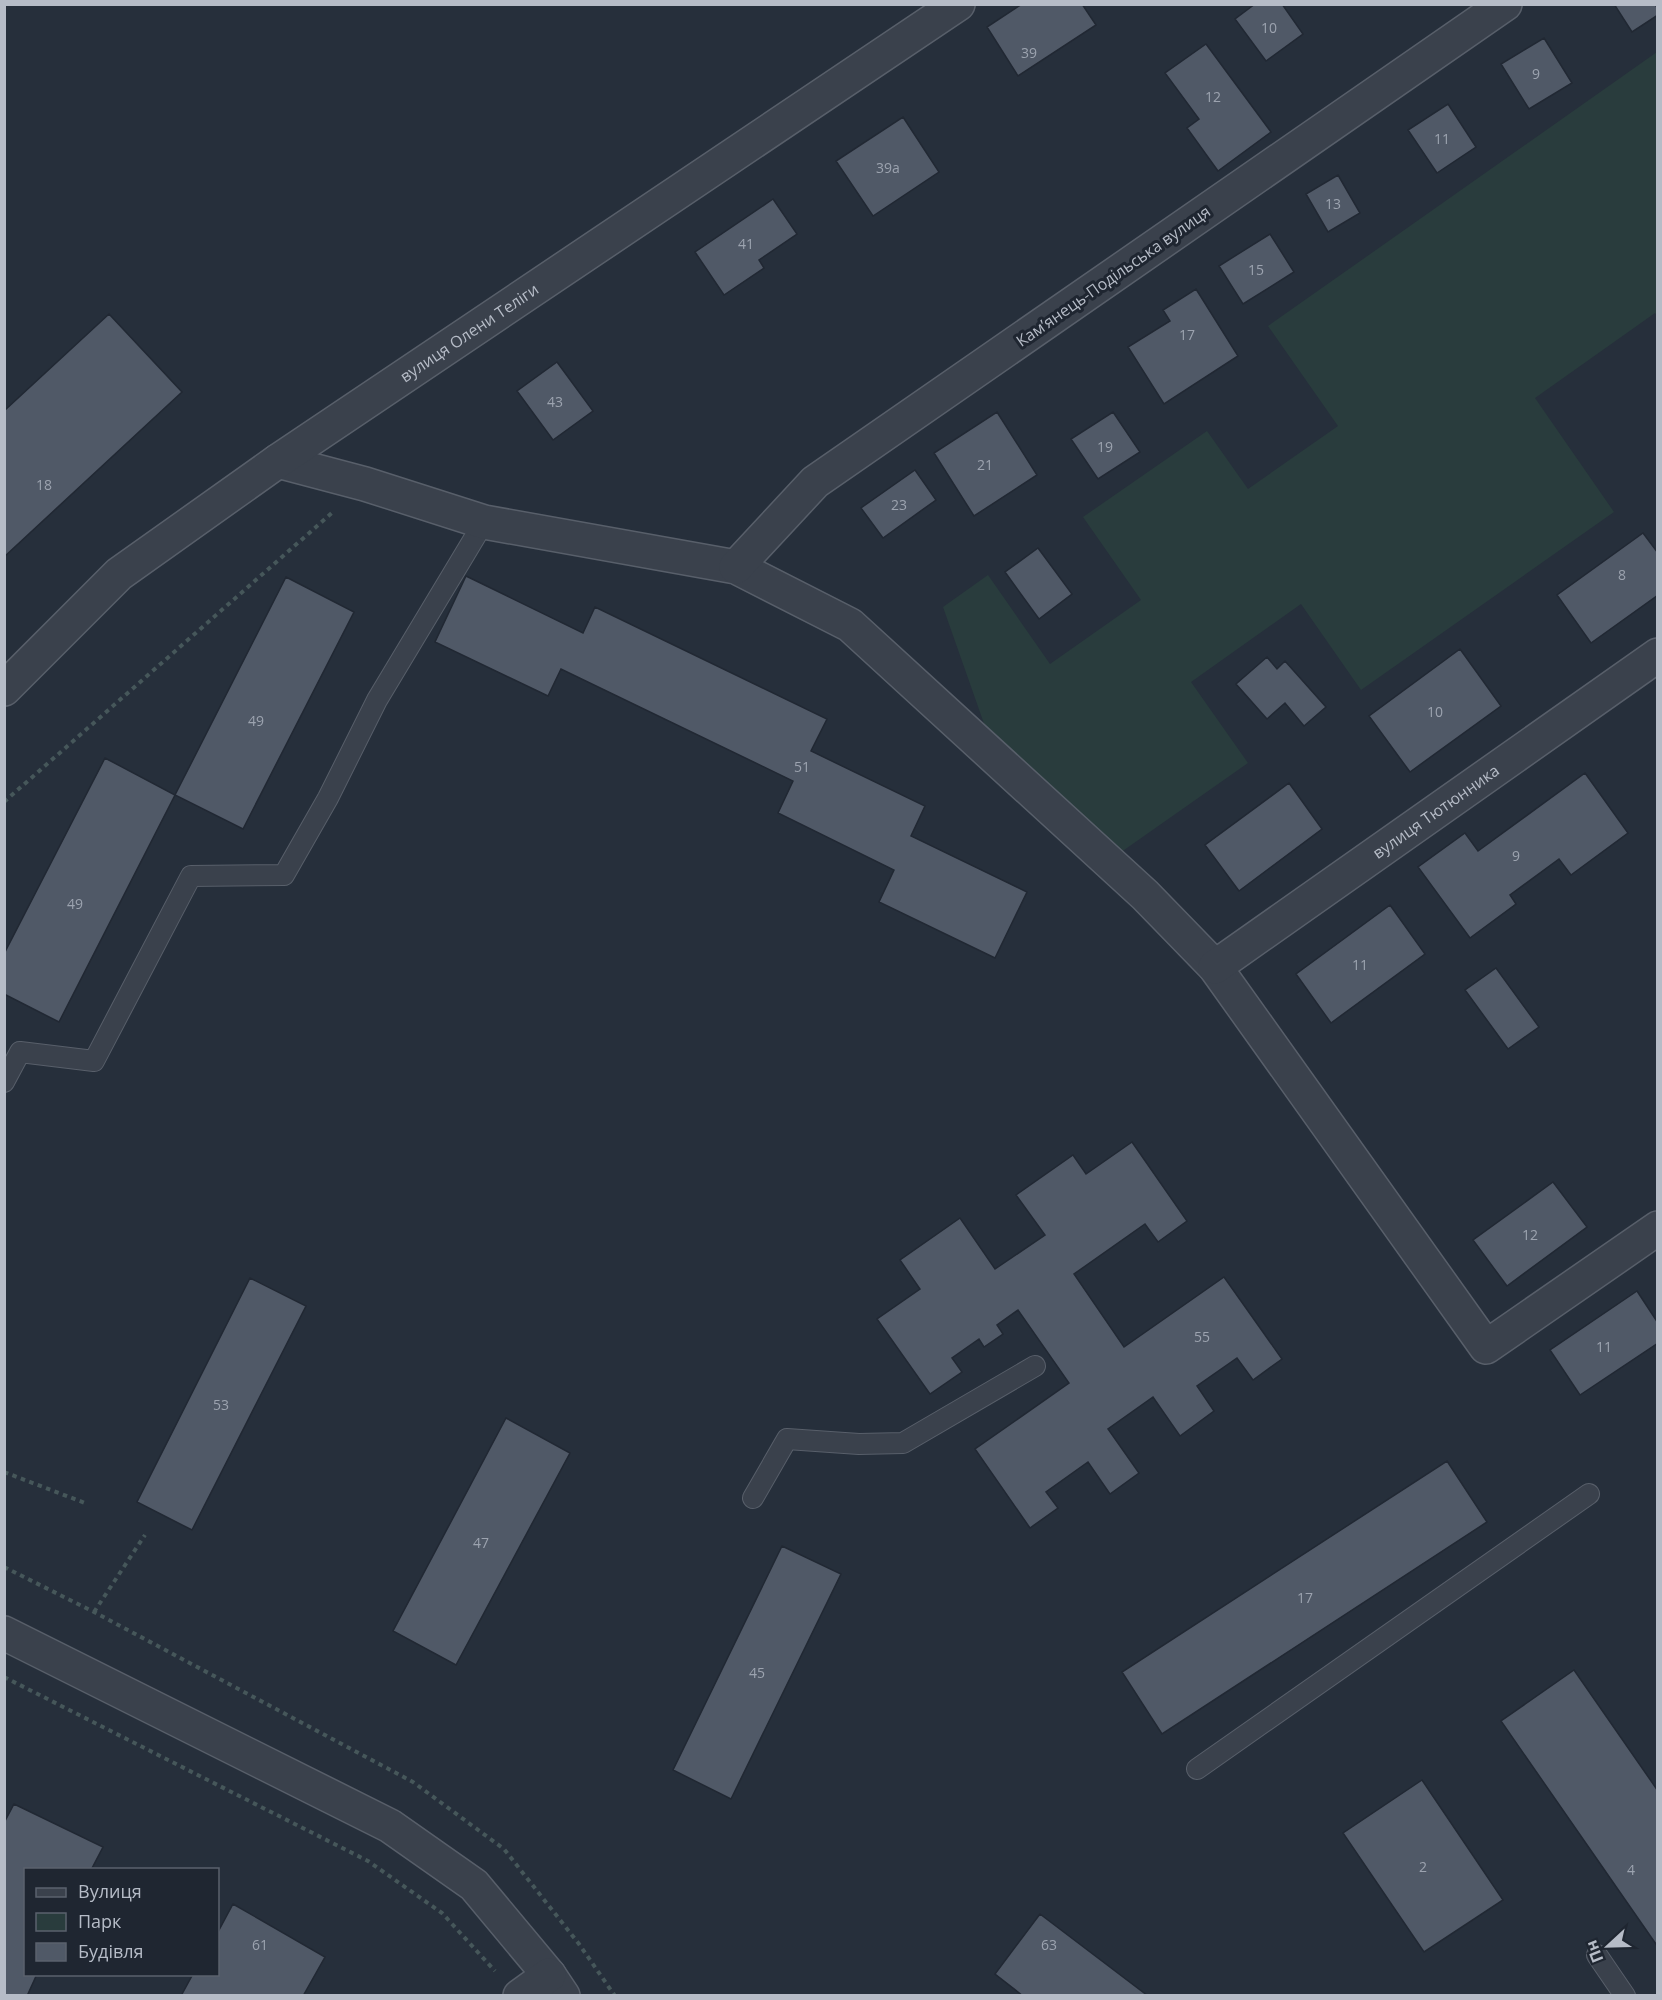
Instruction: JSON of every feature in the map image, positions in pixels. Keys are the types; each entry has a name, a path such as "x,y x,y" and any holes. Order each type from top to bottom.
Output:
{"street":[{"name":"вулиця Олени Теліги","path":"4,689 119,574 278,461 958,4"},
{"name":"Камʼянець-Подільська вулиця","path":"736,567 815,482 1505,4"},
{"path":"278,461 365,484 484,522 736,567 850,625 1146,895 1215,967 1486,1347 1658,1228"},
{"name":"вулиця Тютюнника","path":"1215,967 1658,655"},
{"path":"4,1633 390,1826 474,1885 556,1985"},
{"path":"511,1987 556,1985"}],"lane":[{"path":"4,1082 20,1052 94,1062 191,876 284,875 328,798 377,700 484,522"},
{"path":"753,1498 787,1439 859,1444 903,1443 1035,1366"},
{"path":"1197,1769 1589,1494"},
{"path":"1597,1955 1624,1995"}],"path":[{"path":"4,802 365,484"},
{"path":"4,1472 85,1503"},
{"path":"94,1612 145,1535"},
{"path":"4,1677 368,1861 442,1913 511,1987"}],"green space":[{"path":"1657,52 1657,316 1655,313 1535,398 1614,512 1361,690 1301,604 1191,682 1248,763 1117,855 988,735 943,607 988,575 1050,664 1141,600 1083,517 1207,431 1248,489 1338,426 1268,326"}],"building":[{"path":"1022,4 1082,4 1096,25 1018,76 987,27"},
{"path":"1255,4 1282,4 1303,34 1266,61 1235,19"},
{"path":"1614,4 1655,4 1658,15 1632,32"},
{"path":"1544,38 1572,83 1529,109 1501,64"},
{"path":"1206,44 1271,132 1218,171 1187,128 1199,119 1165,73"},
{"path":"1448,104 1476,147 1437,173 1408,130"},
{"path":"903,117 939,172 873,216 836,161"},
{"path":"1338,175 1360,213 1328,232 1306,194"},
{"path":"773,199 797,234 759,260 764,268 724,295 695,252"},
{"path":"1270,234 1294,272 1243,304 1219,266"},
{"path":"1196,289 1238,356 1164,404 1128,347 1170,321 1163,310"},
{"path":"109,314 182,392 4,557 4,411"},
{"path":"557,362 593,411 553,440 517,391"},
{"path":"997,412 1037,475 974,516 934,453"},
{"path":"1113,412 1140,452 1098,479 1071,439"},
{"path":"915,470 936,500 883,538 861,508"},
{"path":"1643,533 1658,553 1658,595 1591,643 1557,595"},
{"path":"1038,548 1072,594 1039,619 1005,572"},
{"path":"466,576 583,633 595,607 827,719 811,751 925,806 911,836 1027,892 995,958 879,902 894,870 778,813 793,781 561,669 548,696 435,642"},
{"path":"286,577 354,612 243,829 175,795"},
{"path":"1460,649 1501,706 1410,772 1369,716"},
{"path":"1267,657 1277,669 1285,661 1326,707 1304,726 1285,703 1267,719 1236,684"},
{"path":"105,758 175,795 59,1022 4,994 4,954"},
{"path":"1585,773 1628,833 1571,875 1559,859 1510,895 1516,904 1470,938 1418,867 1465,833 1478,851"},
{"path":"1289,783 1322,829 1239,891 1205,845"},
{"path":"1390,905 1425,954 1331,1023 1296,974"},
{"path":"1496,968 1539,1027 1508,1049 1465,990"},
{"path":"1132,1142 1187,1221 1158,1242 1145,1224 1074,1274 1124,1347 1224,1277 1282,1359 1253,1380 1237,1358 1197,1386 1214,1411 1180,1436 1153,1397 1108,1429 1139,1473 1110,1494 1088,1462 1046,1492 1058,1508 1030,1528 975,1449 1069,1383 1018,1310 997,1325 1003,1334 984,1347 979,1339 952,1358 962,1372 930,1394 877,1319 920,1289 900,1260 960,1218 995,1269 1045,1235 1016,1195 1073,1155 1086,1174"},
{"path":"1553,1182 1587,1227 1507,1286 1473,1240"},
{"path":"250,1278 306,1306 192,1530 137,1502"},
{"path":"1637,1291 1658,1323 1658,1343 1580,1395 1550,1350"},
{"path":"506,1418 570,1453 456,1665 393,1631"},
{"path":"1447,1461 1487,1522 1162,1734 1122,1672"},
{"path":"782,1546 841,1574 731,1799 673,1770"},
{"path":"1574,1670 1658,1791 1658,1947 1501,1721"},
{"path":"1422,1780 1503,1900 1424,1952 1343,1833"},
{"path":"14,1804 103,1847 92,1868 24,1868 24,1976 36,1976 27,1996 4,1996 4,1823"},
{"path":"233,1904 325,1957 303,1996 181,1996 192,1976 219,1976 219,1930"},
{"path":"1040,1914 1148,1996 1023,1996 995,1974"}]}
